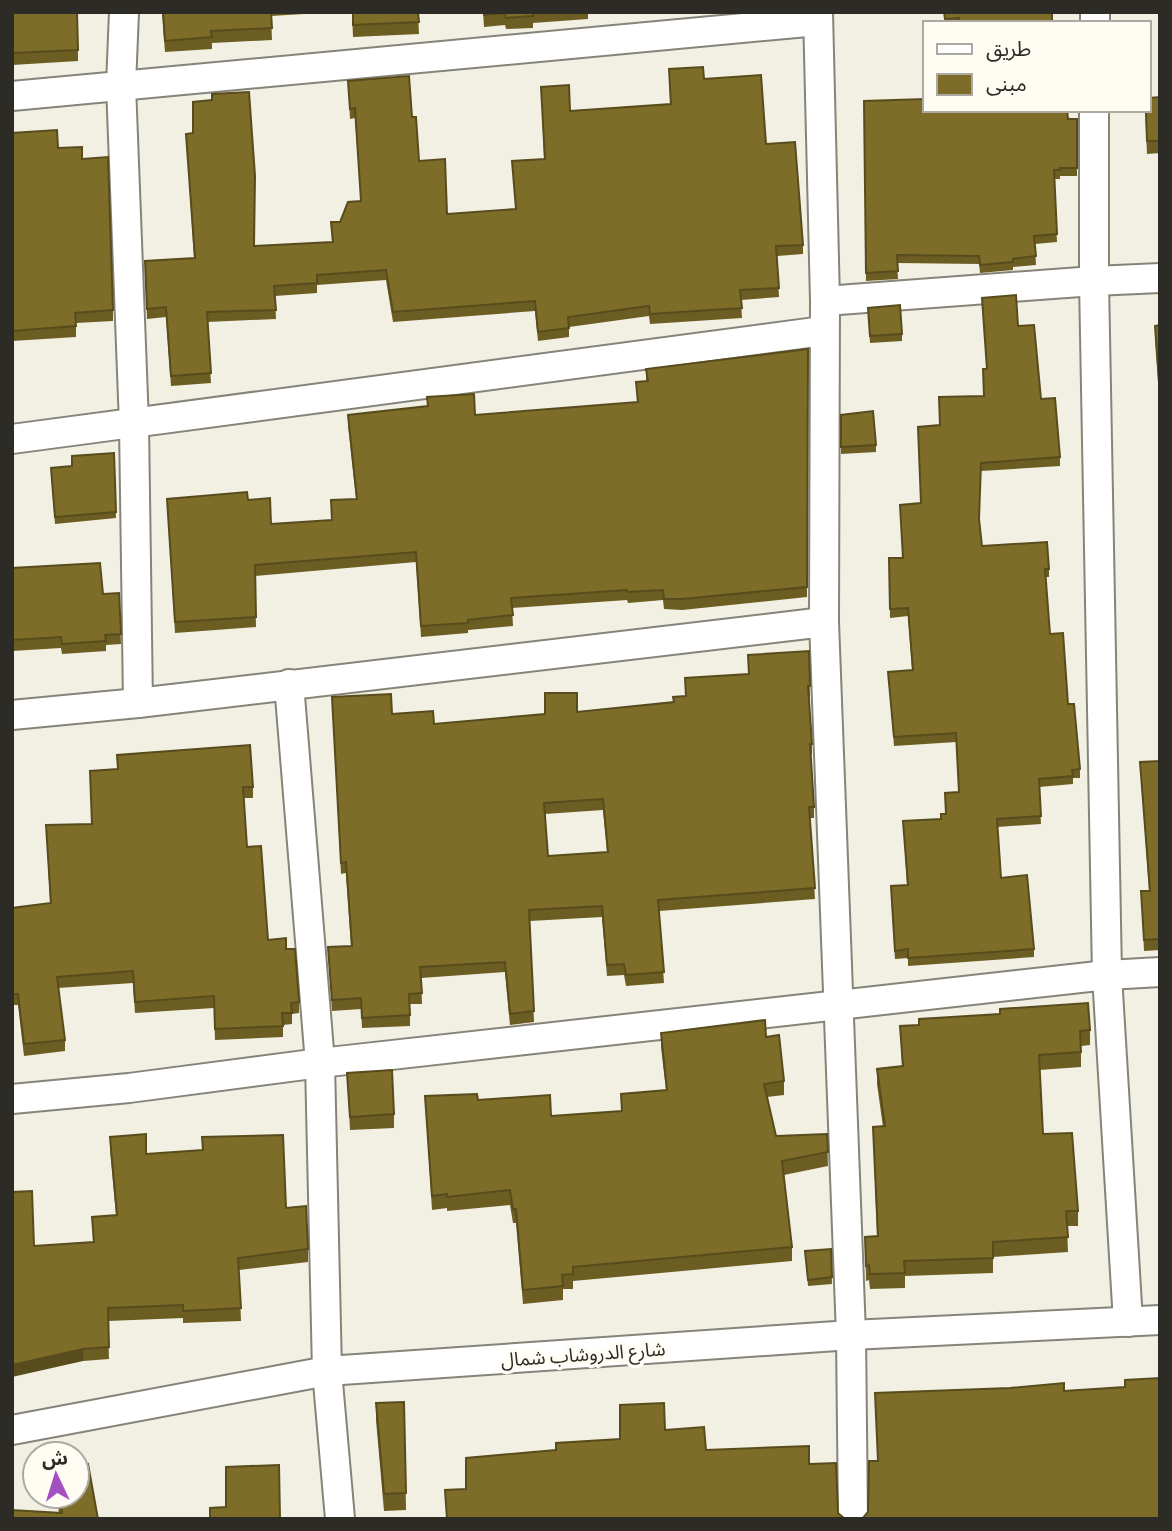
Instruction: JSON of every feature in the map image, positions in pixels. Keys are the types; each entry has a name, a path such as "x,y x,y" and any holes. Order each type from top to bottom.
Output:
{"street":[{"path":"124,12 121,85 134,424 138,703"},
{"path":"12,96 818,17 825,301 824,622 851,1335 853,1519"},
{"path":"1094,112 1094,281 1107,975 1128,1322"},
{"path":"825,301 1160,278"},
{"path":"12,439 823,331"},
{"path":"12,715 138,703 824,622"},
{"path":"289,684 320,1063 327,1371 340,1519"},
{"path":"12,1099 129,1088 320,1063 1107,975 1160,972"},
{"name":"شارع الدروشاب شمال","path":"12,1430 327,1371 851,1335 1160,1320"}],"building":[{"path":"12,12 77,12 78,50 12,53"},
{"path":"163,12 271,12 272,28 211,31 212,37 165,41"},
{"path":"353,12 418,12 419,22 353,25"},
{"path":"484,12 533,12 533,16 506,18 505,13 484,15"},
{"path":"944,12 1052,12 1052,21 945,19"},
{"path":"703,67 704,79 761,75 766,144 795,142 803,245 776,246 779,288 740,290 742,308 650,314 649,306 568,317 569,328 538,332 535,301 393,312 386,270 317,275 317,283 274,286 276,310 207,312 211,373 171,376 166,307 147,309 145,261 195,258 186,134 193,133 193,102 212,100 212,94 249,92 255,176 254,246 333,242 331,222 340,222 348,202 361,201 355,108 350,109 348,81 409,76 412,117 416,117 419,161 445,159 447,214 516,209 512,161 545,159 541,87 569,85 570,111 671,104 669,69"},
{"path":"1160,97 1160,141 1147,141 1146,112 1151,112 1151,98"},
{"path":"923,99 923,112 1067,112 1068,119 1077,119 1077,168 1054,170 1057,234 1034,236 1036,256 1013,259 1013,262 980,265 979,256 897,255 898,271 866,273 864,101"},
{"path":"57,130 58,148 82,147 82,159 108,157 113,310 75,313 76,326 12,331 12,133"},
{"path":"1016,295 1018,326 1034,325 1041,399 1055,398 1060,457 981,463 979,519 982,546 1047,542 1049,569 1045,569 1050,634 1063,633 1068,704 1074,704 1080,769 1072,770 1073,776 1039,779 1041,816 997,819 1001,878 1027,875 1034,949 908,958 908,949 895,951 891,886 908,885 903,821 941,819 941,814 946,814 945,793 959,792 956,733 894,737 888,672 913,670 908,608 890,609 889,558 903,558 900,505 921,503 918,427 940,425 939,397 984,396 983,369 987,369 982,298"},
{"path":"900,305 902,334 870,336 868,308"},
{"path":"1160,325 1160,397 1155,326"},
{"path":"808,349 807,587 682,599 664,599 663,590 511,598 513,615 468,620 468,623 421,626 416,552 255,565 256,617 175,622 167,499 247,492 248,500 270,498 271,524 332,520 331,500 357,499 348,415 428,406 427,397 474,394 475,415 638,402 636,382 648,381 646,369"},
{"path":"873,411 876,445 841,447 841,415"},
{"path":"114,453 116,512 55,517 51,468 72,466 72,456"},
{"path":"100,563 103,594 119,593 121,634 105,635 106,641 62,644 61,637 12,640 12,568"},
{"path":"809,651 808,686 814,807 809,807 815,888 658,900 664,972 626,975 624,964 607,965 602,906 529,910 534,1011 510,1014 505,962 420,967 422,993 409,994 410,1015 362,1018 361,998 332,1000 328,947 352,946 346,862 341,863 332,697 391,694 392,714 433,711 434,724 545,714 545,693 577,693 577,712 674,702 673,697 686,696 685,678 749,674 748,655","holes":["603,799 608,852 548,856 544,803"]},
{"path":"250,745 253,787 243,787 247,847 261,846 268,940 286,938 286,949 295,949 299,1002 291,1003 292,1013 282,1013 283,1026 215,1029 214,996 135,1002 133,971 57,977 65,1040 24,1044 18,994 12,994 12,908 51,903 46,825 92,824 90,771 118,769 117,755"},
{"path":"1160,761 1160,939 1144,940 1141,891 1150,891 1140,762"},
{"path":"1088,1003 1090,1030 1080,1031 1081,1052 1039,1055 1043,1134 1072,1133 1078,1211 1066,1211 1068,1237 993,1242 993,1258 904,1261 905,1273 870,1274 869,1265 866,1266 865,1237 878,1236 873,1127 885,1126 877,1069 903,1066 900,1026 919,1025 919,1019 1000,1014 1000,1009"},
{"path":"765,1020 766,1037 779,1035 784,1081 764,1084 776,1136 827,1134 828,1152 782,1161 792,1247 573,1267 573,1274 562,1275 563,1286 523,1290 516,1209 513,1209 510,1190 447,1197 447,1194 432,1196 425,1096 477,1094 478,1100 550,1095 551,1116 622,1111 621,1094 667,1090 661,1033"},
{"path":"392,1070 394,1114 350,1117 347,1073"},
{"path":"146,1134 146,1154 203,1150 202,1137 283,1135 286,1208 306,1206 308,1249 238,1258 241,1308 183,1311 183,1305 108,1308 109,1347 83,1349 12,1365 12,1192 32,1191 34,1246 94,1242 92,1217 117,1215 110,1137"},
{"path":"831,1249 832,1277 808,1280 805,1251"},
{"path":"1160,1378 1160,1519 862,1519 868,1512 869,1461 878,1461 875,1393 1010,1388 1064,1383 1064,1391 1125,1387 1125,1380"},
{"path":"404,1402 406,1493 384,1494 376,1403"},
{"path":"664,1403 665,1430 704,1427 706,1450 809,1446 809,1464 836,1463 838,1513 845,1519 447,1519 445,1490 466,1489 466,1458 556,1450 556,1443 620,1439 620,1405"},
{"path":"279,1465 280,1519 210,1519 210,1508 226,1507 226,1467"},
{"path":"91,1480 98,1519 12,1519 12,1510 62,1513 61,1510 91,1510"}]}
